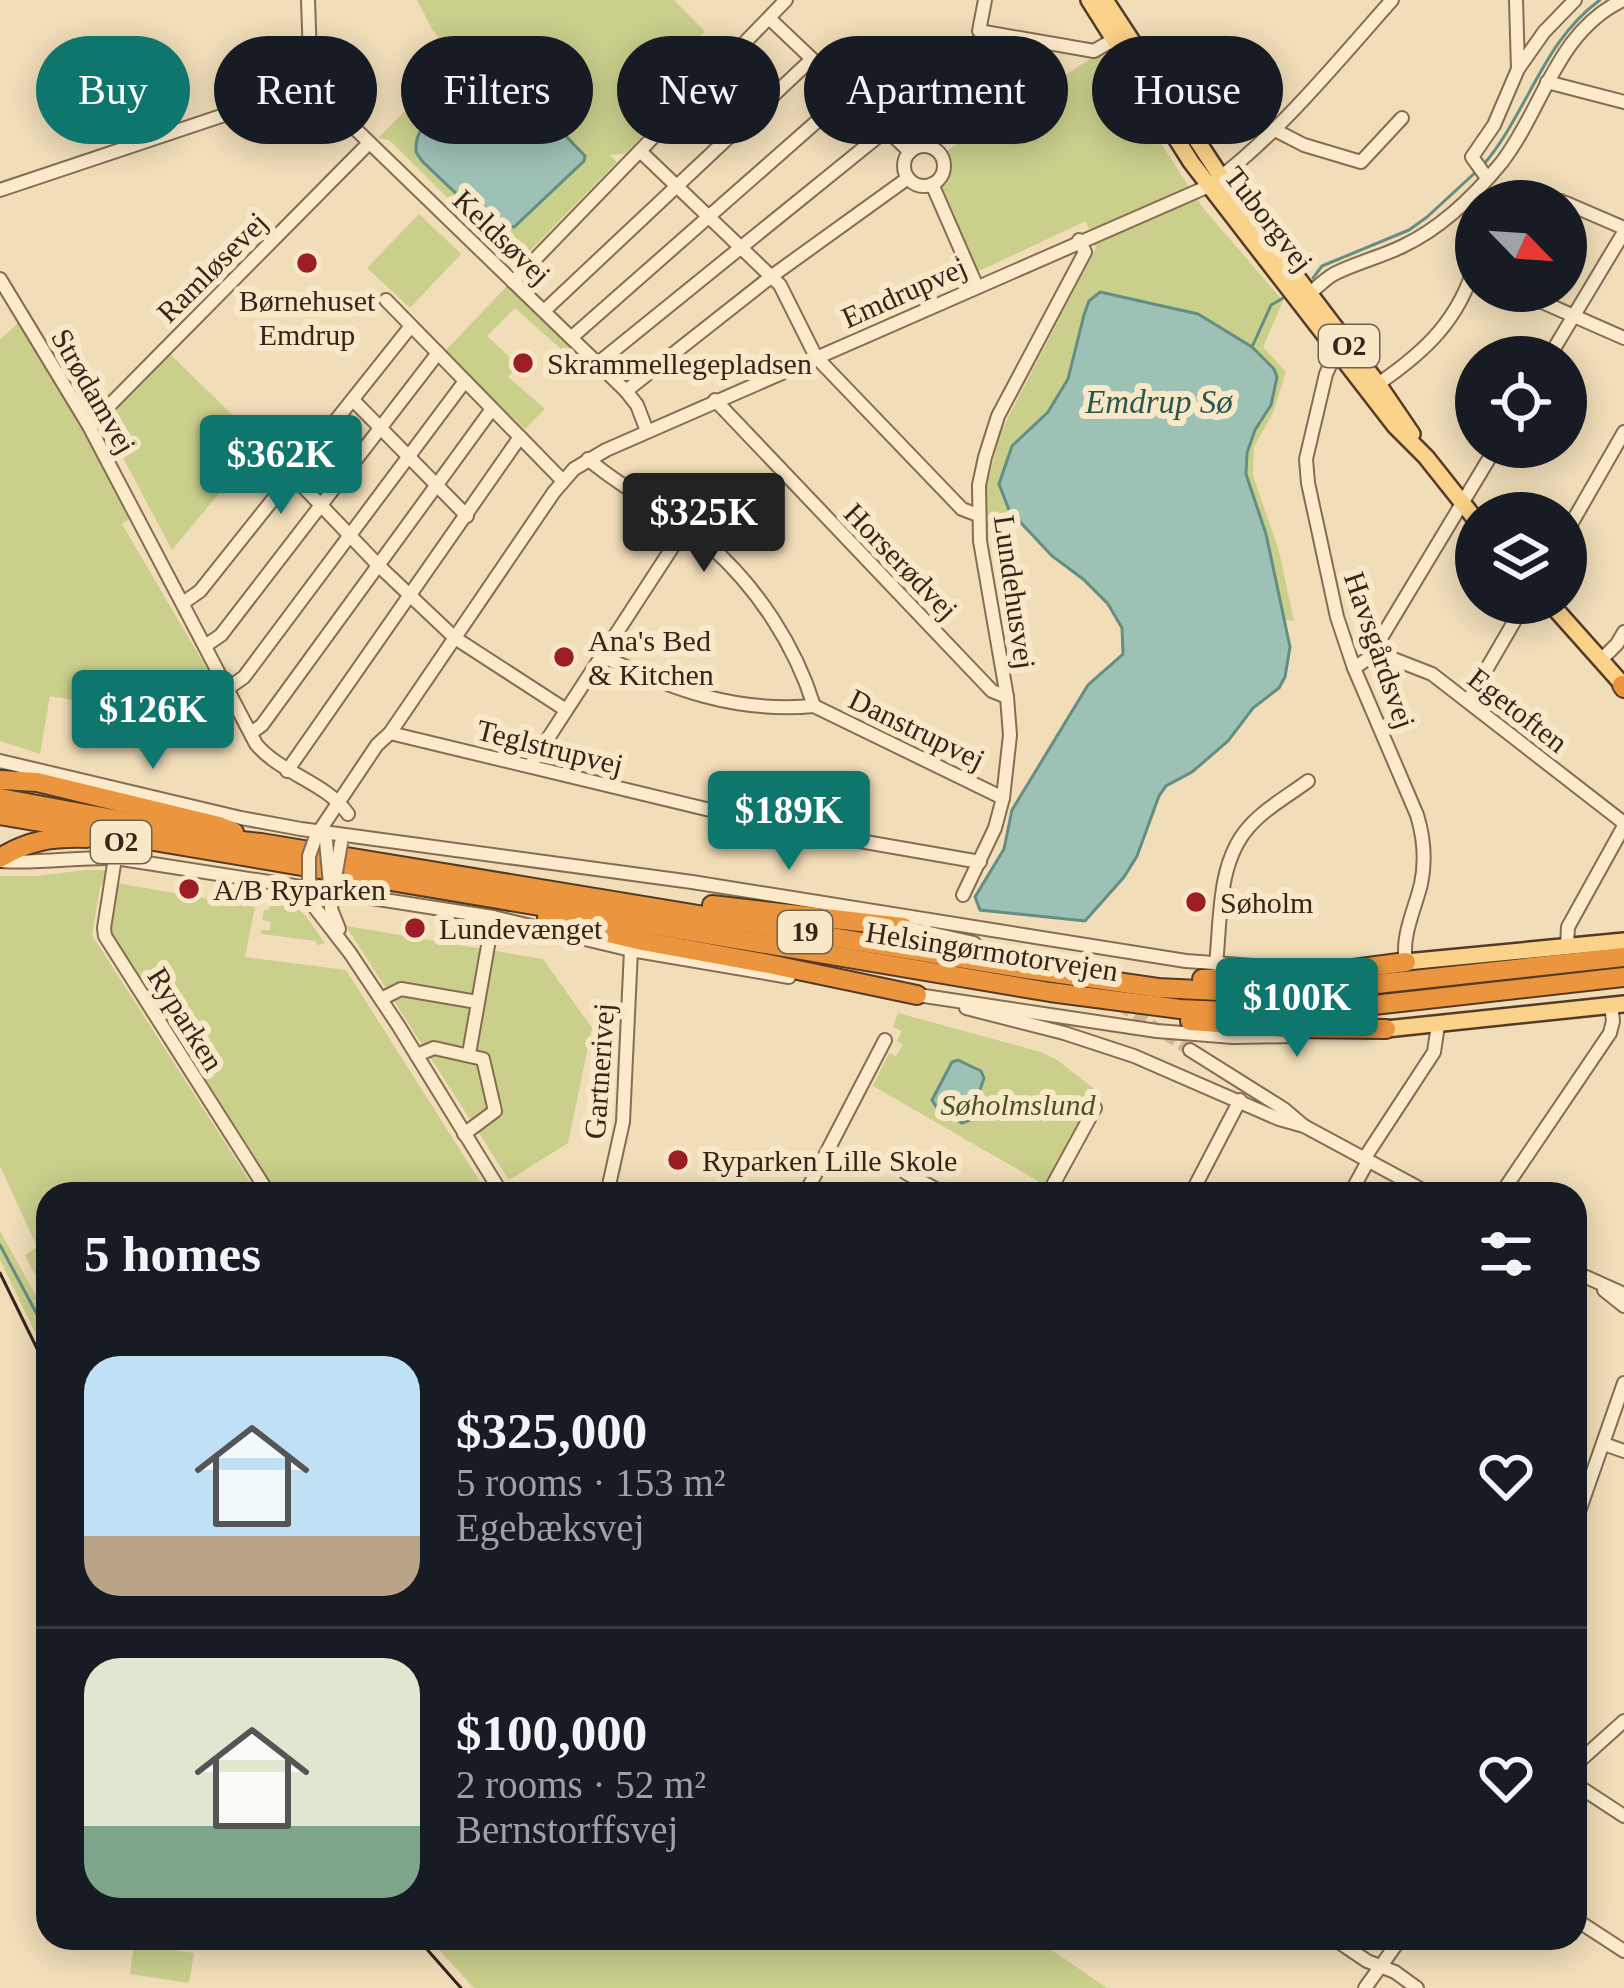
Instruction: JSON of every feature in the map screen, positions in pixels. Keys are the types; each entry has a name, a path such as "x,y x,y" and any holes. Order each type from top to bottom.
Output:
{"highway":[{"name":"O2","path":"2,780 37,782 219,826 253,850"},
{"name":"Helsingørmotorvejen","path":"2,780 253,850 462,893 1159,1006 1269,1013 1624,977"},
{"name":"Helsingørmotorvejen","path":"0,814 590,896 1157,988 1281,992 1624,957"},
{"name":"O2","path":"6,861 30,843 65,837 253,850"},
{"path":"462,893 612,935 917,995"},
{"path":"590,896 667,898 903,927"},
{"path":"1020,968 1197,980 1316,974 1406,962"},
{"path":"985,981 1154,1017 1286,1028 1386,1029"}],"main road":[{"name":"Tuborgvej","path":"1089,0 1111,36"},
{"name":"Tuborgvej","path":"1106,0 1215,181"},
{"name":"Tuborgvej","path":"1188,144 1378,384 1455,495"},
{"name":"Tuborgvej","path":"1304,296 1395,426 1426,457"},
{"path":"1569,624 1623,686"},
{"path":"1406,962 1624,940"},
{"path":"1386,1029 1617,1005"}],"street":[{"path":"308,0 309,36"},
{"path":"513,282 786,0"},
{"path":"985,0 979,31 1092,51"},
{"name":"Emdrupvej","path":"1283,118 1391,0"},
{"path":"1516,0 1518,69"},
{"path":"1575,0 1518,69 1494,125 1472,157 1487,178 1513,144 1575,35 1623,0"},
{"path":"770,19 804,51"},
{"path":"544,311 804,67"},
{"path":"1547,82 1624,102"},
{"path":"0,190 214,118"},
{"path":"1283,134 1304,146 1361,162 1402,118"},
{"path":"572,337 804,133"},
{"name":"Ramløsevej","path":"89,426 367,144"},
{"name":"Keldsøvej","path":"371,144 626,391 646,431"},
{"path":"597,364 869,144"},
{"path":"901,144 910,152"},
{"name":"Emdrupvej","path":"309,884 310,856 328,838 390,733 562,481 588,459 1215,181 1256,144"},
{"path":"923,146 941,156 941,175 932,184 919,185 908,178 904,164 910,152 923,146"},
{"path":"640,151 780,285 816,357 962,509 978,515"},
{"path":"626,391 908,178"},
{"path":"932,184 977,287"},
{"path":"1304,296 1332,275 1419,238 1455,208"},
{"path":"1561,336 1624,230 1587,213"},
{"name":"Lundehusvej","path":"963,895 995,828 1010,735 978,515 979,485 998,416 1085,252 1079,240"},
{"name":"Strødamvej","path":"0,280 187,600 205,646 267,758 344,808"},
{"path":"386,300 562,481"},
{"path":"1378,384 1416,358 1455,312"},
{"path":"1564,312 1624,338"},
{"path":"187,600 411,326"},
{"path":"205,646 221,635 438,353"},
{"name":"Havsgårdsvej","path":"1342,355 1326,374 1306,459 1308,484 1336,617 1423,835 1422,880 1404,946 1406,962"},
{"path":"227,689 244,677 465,381"},
{"path":"352,400 467,516"},
{"name":"Horserødvej","path":"715,400 992,691 1007,698"},
{"path":"251,733 492,409"},
{"path":"1587,496 1624,432"},
{"path":"287,771 520,437"},
{"path":"588,459 722,559 776,623 814,706"},
{"path":"293,476 455,638 566,710"},
{"path":"1354,668 1366,662 1455,516"},
{"path":"530,766 686,528"},
{"path":"1468,701 1513,624"},
{"path":"1601,660 1624,632"},
{"name":"Egetoften","path":"1373,651 1420,668 1468,701 1624,824"},
{"name":"Danstrupvej","path":"602,656 680,690 722,701 814,706 1003,798"},
{"name":"Teglstrupvej","path":"390,733 784,828 980,862"},
{"path":"2,780 241,818 328,838 692,882 1216,964 1315,968 1406,962"},
{"path":"1216,964 1226,872 1236,847 1262,815 1308,782"},
{"name":"Emdrupvej","path":"332,886 328,838 344,808"},
{"path":"1567,946 1568,927 1624,824"},
{"path":"6,861 115,857 332,886 631,950 1206,1036 1320,1036 1386,1029"},
{"name":"Ryparken","path":"115,857 105,936 261,1182"},
{"path":"526,860 900,922 903,927 974,943"},
{"path":"309,884 316,909 417,1054 494,1182"},
{"path":"332,886 333,918 350,953"},
{"path":"470,1054 493,917"},
{"name":"Gartnerivej","path":"610,1182 623,1122 631,950"},
{"path":"381,999 400,989 477,1002"},
{"path":"917,995 1099,1044 1304,1126"},
{"path":"1509,1182 1610,1034 1617,1005"},
{"path":"1356,1182 1434,1052 1438,1025"},
{"path":"811,1182 885,1040"},
{"path":"417,1054 434,1048 484,1059 495,1111 464,1134"},
{"path":"1190,1050 1304,1126 1407,1182"},
{"path":"1197,1182 1240,1100"},
{"path":"1055,1182 1095,1108"},
{"path":"906,1173 923,1182"},
{"path":"1587,1278 1624,1294"},
{"path":"1599,1285 1624,1306"},
{"path":"1587,1490 1623,1391"},
{"path":"1604,1444 1624,1451"},
{"path":"1587,1754 1624,1721"},
{"path":"1587,1792 1624,1816"},
{"path":"1587,1927 1624,1951"},
{"path":"1351,1950 1417,1988"},
{"path":"1365,1988 1392,1950"}],"green space":[{"path":"417,0 674,0 705,31 700,36 617,36 617,144 635,144 625,154 610,155 617,162 516,265 389,140 378,138 401,115 401,144 593,144 593,36 438,36"},
{"path":"1092,58 1092,144 1161,144 1203,208 1283,301 1263,347 1286,372 1273,413 1254,447 1253,475 1279,551 1294,621 1285,620 1266,534 1246,474 1247,453 1271,405 1277,377 1084,315 1068,378 1048,412 1012,447 999,484 1009,510 986,528 986,488 1001,431 1096,248 1086,221 977,272 940,187 950,170 947,151 958,144 1068,144 1068,73"},
{"path":"419,214 461,254 410,308 367,268"},
{"path":"508,285 577,352 571,358 515,308 487,336 518,365 508,377 545,409 525,429 445,351"},
{"path":"23,318 137,514 122,524 207,669 178,685 204,740 149,730 151,713 50,696 40,754 0,741 0,340"},
{"path":"169,353 261,443 172,550 103,420"},
{"path":"106,870 92,935 250,1182 36,1182 36,1245 0,1166 0,876"},
{"path":"116,883 255,907 245,957 346,970 480,1182 266,1182 108,933"},
{"path":"273,897 297,908 325,943 262,934 260,930 270,930 271,922 262,920"},
{"path":"346,926 543,959 592,1028 568,1143 509,1180"},
{"name":"Søholmslund","path":"898,1013 1041,1052 1096,1090 1090,1102 1080,1100 1076,1109 1083,1117 1047,1182 873,1086 889,1053 896,1056 903,1045 897,1041 902,1031 893,1027"},
{"path":"0,1231 36,1296 36,1334 0,1260"},
{"path":"36,1248 36,1275 35,1275 25,1255"},
{"path":"133,1950 194,1953 189,1983 130,1974"},
{"path":"439,1950 1052,1950 1107,1988 474,1988"}],"water":[{"path":"416,144 573,144 585,156 514,227 466,203 416,152"},
{"name":"Emdrup Sø","path":"1100,292 1198,314 1252,347 1274,369 1277,377 1271,405 1255,430 1246,474 1266,534 1290,647 1285,677 1228,741 1192,772 1166,786 1137,856 1085,921 980,910 975,897 1004,849 1012,810 1088,685 1123,654 1122,628 1108,604 1052,556 1009,510 999,484 1012,446 1048,412 1068,379 1089,301"},
{"path":"958,1060 981,1071 984,1078 970,1120 962,1123 932,1100 952,1062"}],"waterway":[{"path":"1484,164 1564,36 1600,0"},
{"path":"1313,278 1322,266 1409,230 1478,170"},
{"path":"1252,347 1271,305 1283,298"},
{"path":"0,1245 36,1312"}],"tunnel":[{"path":"974,943 1044,966"},
{"path":"1120,1005 1190,1050"}],"tram line":[{"path":"0,1273 36,1346"},
{"path":"428,1950 461,1988"}],"place":[{"name":"Børnehuset Emdrup","path":"307,263"},
{"name":"Skrammellegepladsen","path":"523,363"},
{"name":"Ana's Bed & Kitchen","path":"564,657"},
{"name":"A/B Ryparken","path":"189,889"},
{"name":"Søholm","path":"1196,902"},
{"name":"Lundevænget","path":"415,928"},
{"name":"Ryparken Lille Skole","path":"678,1160"}]}
